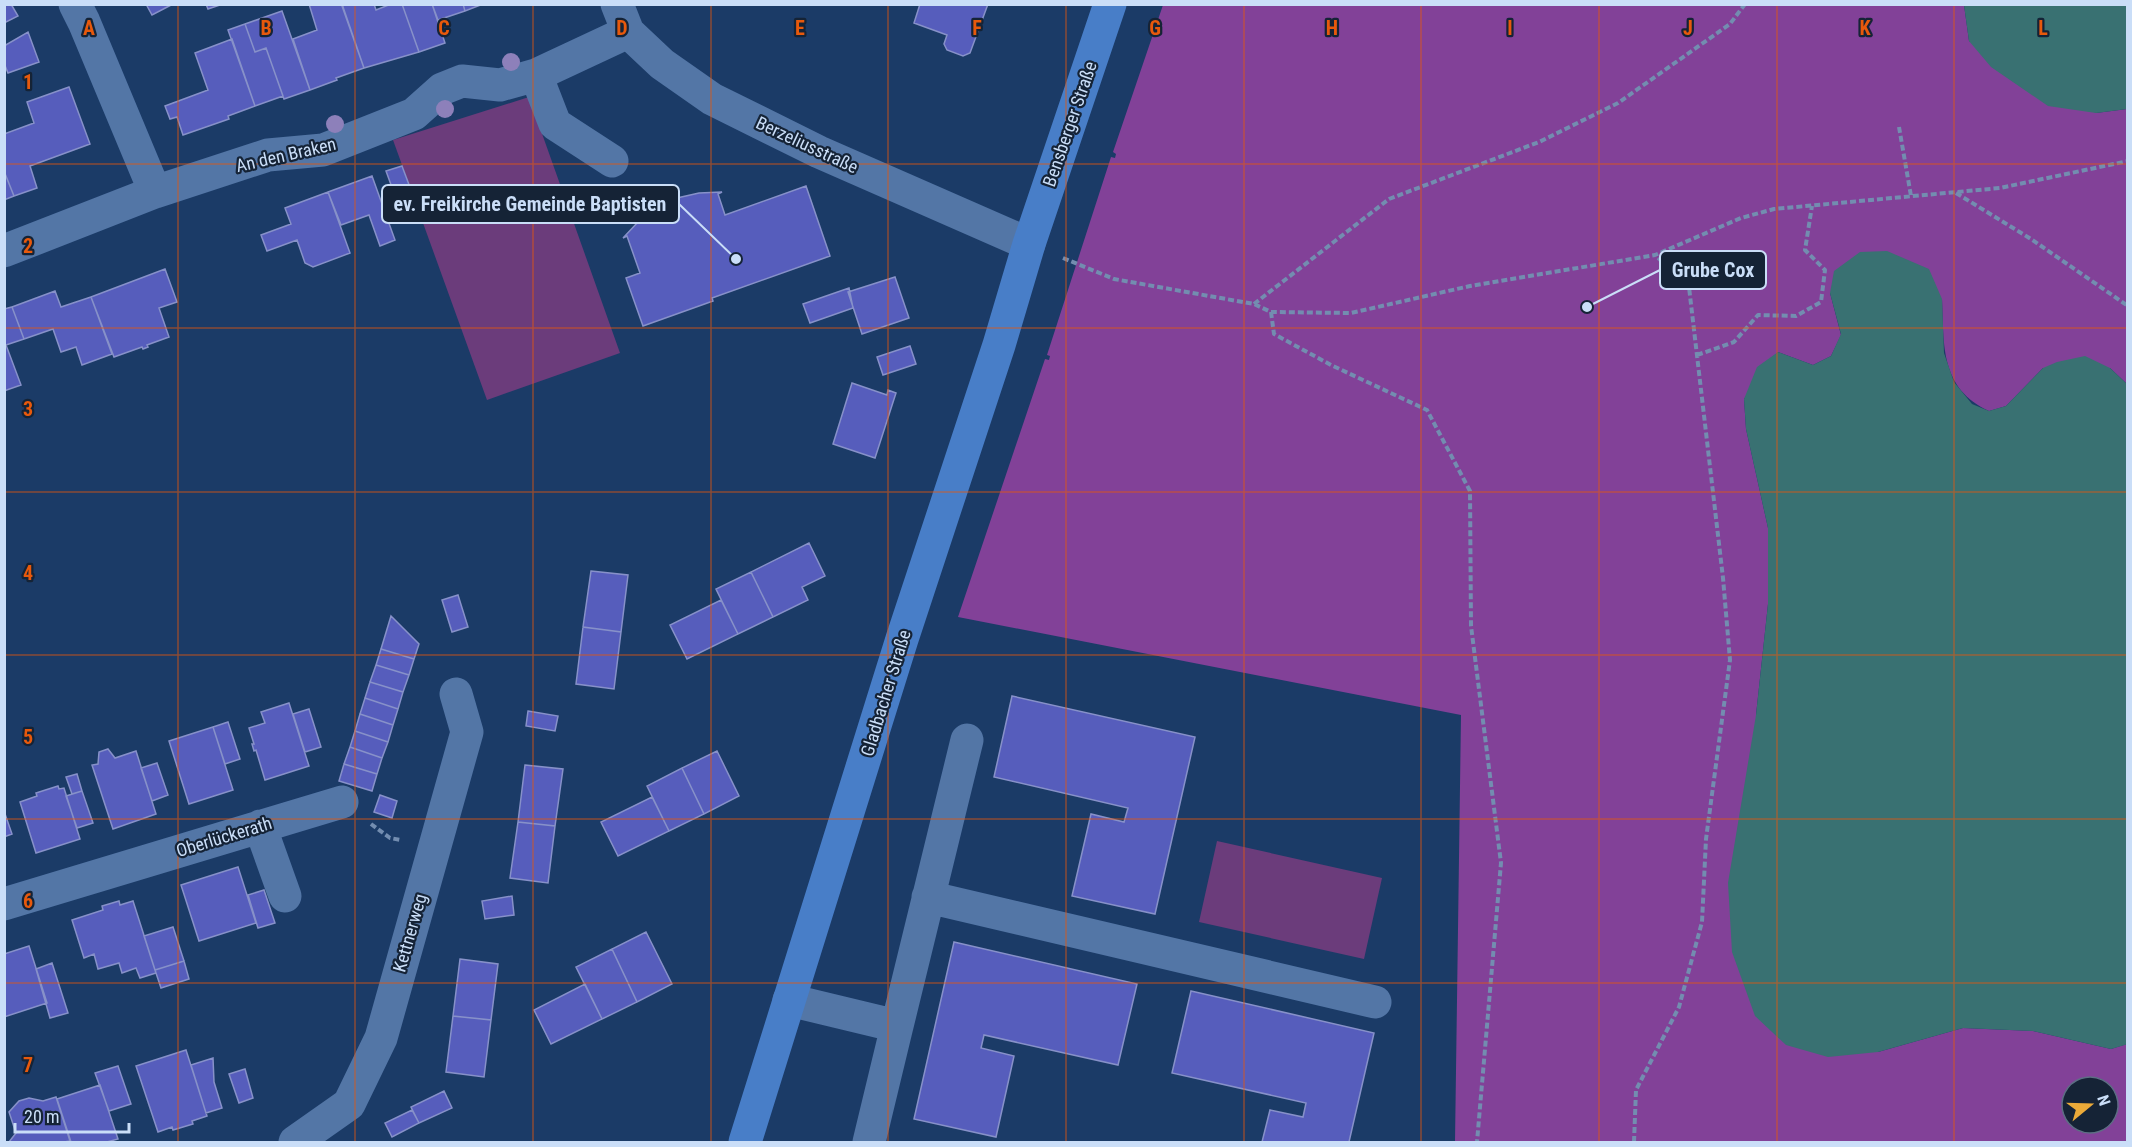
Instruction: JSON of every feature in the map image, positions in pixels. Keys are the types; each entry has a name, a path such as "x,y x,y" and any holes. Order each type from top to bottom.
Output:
{"main road":[{"name":"Bensberger Straße","path":"1029,244 1110,4"},
{"name":"Gladbacher Straße","path":"745,1143 902,639 999,345 1029,244"}],"street":[{"path":"75,4 155,192"},
{"name":"An den Braken","path":"4,251 155,192 268,155 323,150 414,114 441,89 462,81 500,85 536,75 623,19"},
{"name":"Berzeliusstraße","path":"623,19 663,64 712,99 819,152 1029,244"},
{"path":"536,75 555,124 612,161"},
{"name":"Kettnerweg","path":"295,1143 349,1104 381,1038 467,732 456,694"},
{"path":"869,1143 967,740"},
{"name":"Oberlückerath","path":"4,904 342,802"},
{"path":"260,826 285,896"},
{"path":"928,897 1375,1002"},
{"path":"789,1000 897,1026"}],"path":[{"path":"1254,304 1389,199 1539,142 1618,103 1730,24 1745,4"},
{"path":"1899,127 1911,196"},
{"path":"1029,244 1114,279 1254,304 1271,312 1351,313 1470,286 1655,255 1759,212 1774,209 2000,188 2127,161"},
{"path":"1955,193 2031,239 2127,306"},
{"path":"1697,355 1734,342 1758,315 1796,315 1821,302 1825,270 1805,250 1812,206"},
{"path":"1634,1143 1636,1090 1679,1006 1702,922 1706,838 1730,660 1723,578 1689,286 1655,255"},
{"path":"1271,312 1274,334 1331,365 1427,410 1470,491 1471,626 1501,863 1477,1143"},
{"path":"342,802 390,838 435,846"}],"shaded area":[{"path":"1163,5 1964,5 1969,41 2096,113 2127,109 2127,384 2110,368 2043,368 2006,406 1989,411 1973,402 1953,378 1945,349 1942,299 1830,293 1841,335 1831,356 1813,365 1778,352 1744,399 1746,429 1768,528 1768,604 1756,715 1878,1052 1963,1028 2033,1031 2111,1049 2127,1044 2127,1142 1455,1142 1461,715 958,617 1045,359 1049,360 1050,356 1047,355 1111,157 1115,158 1116,154 1113,152"},
{"path":"1964,5 2127,5 2127,109 2096,113 2048,106 1991,67 1969,41"},
{"path":"529,97 620,353 487,400 393,140"},
{"path":"1887,251 1929,269 1942,299 1944,353 1954,382 1972,404 1989,411 2006,406 2043,368 2057,362 2085,356 2110,368 2127,384 2128,1044 2111,1049 2033,1031 1963,1028 1878,1052 1828,1057 1786,1045 1755,1016 1732,952 1728,883 1756,715 1768,604 1768,528 1746,429 1744,399 1757,367 1778,352 1813,365 1831,356 1841,334 1830,293 1834,271 1860,252"},
{"path":"1217,841 1382,878 1364,959 1199,922"}],"building":[{"path":"4,4 11,4 18,16 4,23"},
{"path":"146,4 173,4 152,15"},
{"path":"206,4 220,4 220,5 208,9"},
{"path":"309,4 342,4 364,68 310,90 293,39 317,30"},
{"path":"374,4 376,10 391,4 402,4 419,52 364,68 342,6"},
{"path":"402,4 432,4 445,43 419,52"},
{"path":"432,4 463,4 465,11 438,20"},
{"path":"463,4 483,4 465,11"},
{"path":"920,4 988,4 970,53 963,56 947,50 944,44 947,35 914,23"},
{"path":"282,11 310,90 284,99 266,48 255,52 245,24"},
{"path":"245,24 255,52 266,48 283,96 255,106 228,30"},
{"path":"28,32 39,62 8,73 4,63 4,46"},
{"path":"232,39 255,106 228,116 229,119 183,135 177,117 170,119 165,106 208,90 195,53"},
{"path":"69,87 90,144 30,166 37,188 14,196 4,171 4,134 34,123 27,102"},
{"path":"402,166 414,198 398,204 386,171"},
{"path":"4,171 14,196 4,200"},
{"path":"372,176 395,240 380,246 369,215 341,225 328,192"},
{"path":"806,186 830,256 712,298 713,301 643,326 626,278 640,273 627,236 623,238 638,222 677,198 699,193 722,192 718,194 725,215"},
{"path":"328,192 350,253 313,267 305,263 297,240 267,251 261,235 291,224 285,208"},
{"path":"165,269 177,302 159,308 169,337 147,345 148,347 143,349 142,347 114,357 91,297"},
{"path":"895,277 909,318 862,334 848,292"},
{"path":"849,288 853,308 810,323 803,304"},
{"path":"55,291 61,307 91,297 112,354 82,365 76,347 61,352 53,329 24,339 12,307"},
{"path":"12,307 24,339 6,345 21,385 4,391 4,309"},
{"path":"910,346 916,364 883,375 877,357"},
{"path":"852,383 887,395 888,390 896,393 875,458 833,444"},
{"path":"809,543 825,576 802,587 808,600 773,617 751,572"},
{"path":"591,571 628,575 621,632 583,627"},
{"path":"751,572 773,617 738,634 716,589"},
{"path":"458,595 468,627 452,632 442,600"},
{"path":"721,600 738,634 687,659 670,625"},
{"path":"391,616 419,644 414,659 381,649"},
{"path":"583,627 621,632 614,689 576,684"},
{"path":"381,649 414,659 409,675 376,665"},
{"path":"376,665 409,675 403,692 370,682"},
{"path":"370,682 403,692 398,709 365,698"},
{"path":"1012,696 1195,737 1155,914 1072,896 1091,814 1124,822 1128,808 994,777"},
{"path":"365,698 398,709 393,725 360,714"},
{"path":"289,703 309,766 265,780 256,750 254,751 249,728 265,723 261,712"},
{"path":"309,709 321,747 305,752 293,714"},
{"path":"528,711 558,716 555,731 526,726"},
{"path":"360,714 393,725 388,742 355,731"},
{"path":"228,722 240,759 225,764 213,727"},
{"path":"213,727 233,790 189,804 169,741"},
{"path":"355,731 388,742 382,758 350,747"},
{"path":"350,747 382,758 377,774 344,764"},
{"path":"108,749 115,758 136,751 156,814 113,829 92,765 98,764 99,752"},
{"path":"717,751 739,796 704,814 682,768"},
{"path":"157,763 168,795 152,801 141,768"},
{"path":"344,764 377,774 372,791 339,781"},
{"path":"525,765 563,769 555,826 518,822"},
{"path":"682,768 704,814 669,831 647,786"},
{"path":"77,774 82,791 72,794 66,777"},
{"path":"58,786 59,789 64,788 80,839 36,853 20,802 37,796 36,793"},
{"path":"82,791 93,823 77,828 66,796"},
{"path":"380,795 397,801 392,818 374,812"},
{"path":"652,797 669,831 618,856 601,822"},
{"path":"4,811 12,834 4,837"},
{"path":"518,822 555,826 548,883 510,878"},
{"path":"238,867 256,923 199,941 181,885"},
{"path":"264,890 275,923 258,928 248,895"},
{"path":"512,896 514,915 485,919 482,901"},
{"path":"119,901 120,905 133,901 156,973 140,978 136,968 122,973 119,963 98,969 94,954 84,958 72,920 103,910 102,906"},
{"path":"173,927 184,961 155,970 144,936"},
{"path":"646,932 672,984 637,1002 612,949"},
{"path":"954,942 1137,984 1118,1065 984,1035 981,1048 1014,1056 996,1137 914,1119"},
{"path":"29,946 47,1003 4,1017 4,954"},
{"path":"612,949 637,1002 602,1019 576,967"},
{"path":"460,959 498,964 491,1020 453,1016"},
{"path":"184,961 189,979 161,988 155,970"},
{"path":"52,963 68,1013 50,1018 36,969"},
{"path":"585,984 602,1019 551,1044 534,1010"},
{"path":"1191,991 1374,1033 1349,1142 1262,1142 1270,1110 1303,1117 1306,1103 1172,1073"},
{"path":"453,1016 491,1020 484,1077 446,1072"},
{"path":"186,1050 207,1116 192,1121 193,1124 158,1132 136,1066"},
{"path":"213,1058 214,1082 222,1108 206,1113 191,1065"},
{"path":"118,1066 131,1104 109,1111 95,1073"},
{"path":"245,1069 253,1098 239,1103 229,1074"},
{"path":"100,1085 118,1139 107,1142 71,1142 57,1099"},
{"path":"444,1091 452,1108 419,1123 411,1107"},
{"path":"56,1097 70,1141 9,1142 16,1133 9,1112 19,1101 29,1098 43,1101"},
{"path":"412,1110 419,1123 392,1137 385,1123"}],"place":[{"name":"ev. Freikirche Gemeinde Baptisten","path":"736,259"},
{"name":"Grube Cox","path":"1587,307"}]}
